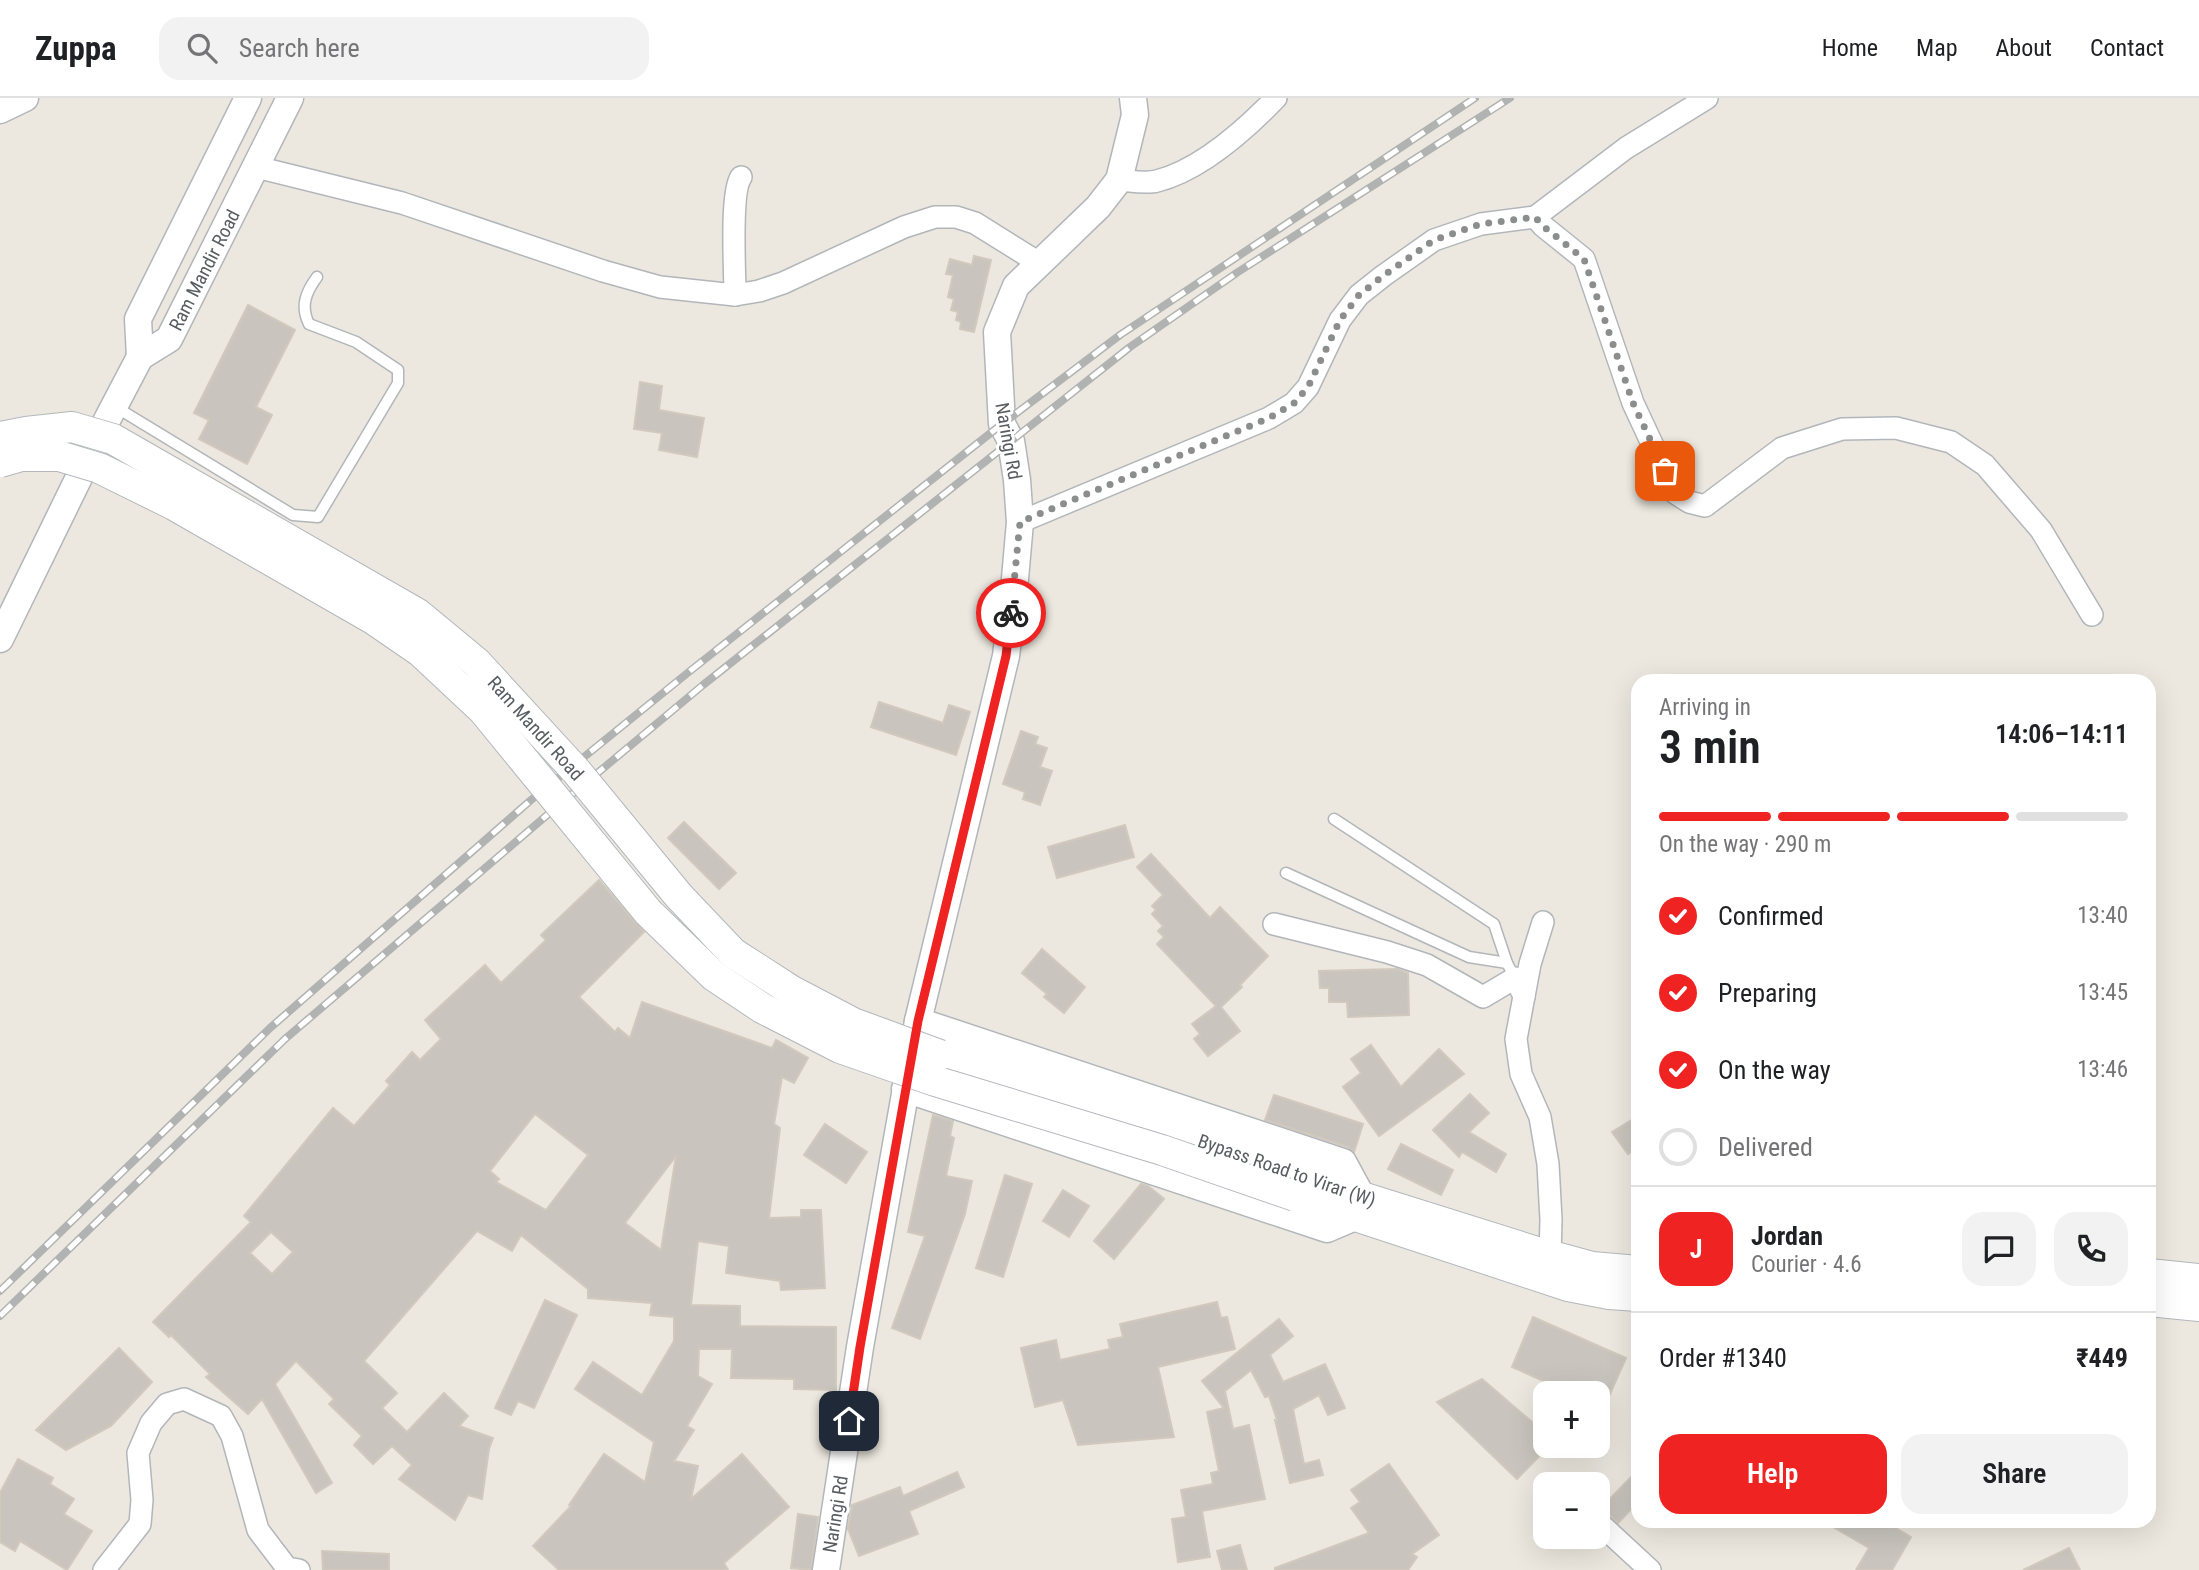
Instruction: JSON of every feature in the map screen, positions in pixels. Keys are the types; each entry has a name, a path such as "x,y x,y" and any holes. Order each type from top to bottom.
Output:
{"main road":[{"name":"Ram Mandir Road","path":"0,437 72,427 113,439 418,614 475,662 577,772 678,895 733,953 792,991 853,1023 940,1055"},
{"path":"0,462 21,456 59,456 99,468 174,505 350,606 421,652 483,710 648,912 714,976 762,1008 840,1048 935,1081 1162,1150 1298,1186 1569,1286 1631,1296"},
{"name":"Bypass Road to Virar (W)","path":"940,1055 1220,1146 1298,1186"},
{"name":"Bypass Road to Virar (W)","path":"1358,1207 1592,1267 1631,1270"},
{"path":"2156,1275 2199,1279"},
{"path":"2156,1302 2199,1306"}],"street":[{"path":"0,110 25,98"},
{"path":"140,357 138,319 248,98"},
{"name":"Ram Mandir Road","path":"0,639 140,357 169,339 290,98"},
{"name":"Naringi Rd","path":"826,1570 860,1347 918,1021 1006,656 1020,522 1011,441 1003,424 997,332 1016,286 1098,207 1119,180 1135,115 1133,98"},
{"path":"1119,180 1155,182 1186,171 1249,126 1276,98"},
{"path":"1020,522 1269,418 1294,403 1308,387 1340,320 1359,295 1383,276 1434,240 1481,224 1535,217 1626,148 1707,98"},
{"path":"256,167 402,203 603,271 660,287 735,295 759,291 783,283 904,227 935,217 956,217 975,223 1039,263"},
{"path":"735,295 735,200 741,177"},
{"path":"1535,217 1584,259 1633,403 1675,493 1689,502 1705,506 1782,448 1842,429 1896,428 1951,442 1985,465 2041,530 2092,615"},
{"path":"1274,924 1387,952 1427,965 1483,997 1515,979 1530,964 1543,922"},
{"path":"1515,979 1516,1039 1521,1074 1540,1117 1548,1164 1551,1220 1549,1256"},
{"path":"905,1089 1327,1229 1358,1207 1343,1162 918,1021"},
{"path":"104,1570 140,1524 142,1500 138,1453 151,1423 167,1404 184,1399 221,1416 232,1436 258,1530 287,1568 299,1570"},
{"path":"1610,1533 1650,1570"}],"lane":[{"path":"114,406 293,515 318,517 398,383 398,370 355,342 309,324 304,314 304,299 317,277"},
{"path":"1334,819 1494,924 1515,979"},
{"path":"1286,873 1515,979"}],"building":[{"path":"974,256 991,260 974,332 960,329 961,322 956,320 958,312 951,310 954,299 948,297 953,275 946,274 950,259 972,265"},
{"path":"248,305 295,330 256,407 272,415 247,464 199,439 209,420 194,413"},
{"path":"640,382 662,386 659,410 704,418 697,457 659,450 662,433 634,429"},
{"path":"879,702 943,723 949,705 970,712 956,755 871,727"},
{"path":"1021,731 1038,737 1035,744 1047,748 1040,767 1052,771 1040,805 1023,799 1025,792 1003,784"},
{"path":"684,822 736,873 719,889 668,838"},
{"path":"1125,825 1134,857 1057,878 1048,847"},
{"path":"1151,854 1210,918 1220,907 1268,956 1221,1007 1240,1031 1208,1056 1194,1039 1200,1034 1192,1024 1216,1006 1157,944 1164,937 1158,931 1163,926 1152,914 1156,910 1152,906 1163,895 1137,867"},
{"path":"599,880 644,932 579,997 615,1032 618,1028 630,1038 642,1002 772,1048 776,1040 808,1058 794,1083 782,1077 774,1124 780,1128 769,1218 801,1217 801,1210 821,1210 825,1288 781,1290 780,1281 726,1273 729,1246 698,1241 691,1305 740,1306 740,1326 836,1327 836,1390 794,1389 794,1379 731,1378 732,1349 699,1349 698,1376 712,1384 687,1426 694,1430 674,1461 698,1466 691,1499 742,1454 789,1507 724,1563 728,1570 559,1570 533,1546 571,1506 569,1505 604,1454 645,1482 654,1442 575,1389 593,1362 642,1395 674,1341 674,1317 650,1315 652,1303 588,1298 588,1289 521,1235 512,1251 477,1231 364,1361 397,1393 382,1408 407,1432 444,1393 468,1416 459,1426 493,1438 482,1499 468,1495 455,1520 399,1479 412,1465 392,1446 373,1464 354,1445 362,1436 329,1404 334,1399 296,1361 275,1384 332,1483 316,1493 262,1399 248,1414 206,1377 210,1374 171,1335 169,1337 153,1322 251,1222 244,1216 333,1108 354,1126 390,1085 386,1081 412,1052 420,1060 441,1039 425,1020 485,965 501,983 546,940 541,935","holes":["535,1114 588,1155 546,1210 496,1182 499,1179 490,1171","676,1156 661,1250 625,1223","271,1232 293,1252 272,1274 250,1253"]},
{"path":"1042,949 1085,987 1064,1013 1044,997 1047,994 1022,973"},
{"path":"1397,969 1408,973 1409,1015 1348,1017 1347,1002 1329,1002 1329,988 1320,988 1319,971"},
{"path":"1371,1045 1401,1087 1439,1049 1464,1074 1379,1136 1343,1087 1361,1073 1351,1059"},
{"path":"1470,1094 1489,1113 1469,1132 1506,1154 1496,1172 1462,1152 1459,1157 1433,1130"},
{"path":"1274,1095 1363,1124 1354,1152 1348,1147 1265,1120"},
{"path":"933,1115 953,1121 950,1136 954,1138 946,1176 972,1181 965,1214 920,1339 892,1328 925,1236 908,1232"},
{"path":"1631,1120 1631,1152 1628,1154 1612,1132"},
{"path":"825,1124 867,1152 846,1183 804,1155"},
{"path":"1401,1144 1453,1170 1441,1195 1388,1169"},
{"path":"1005,1175 1032,1184 1003,1277 976,1268"},
{"path":"1141,1184 1148,1186 1164,1199 1114,1259 1094,1241"},
{"path":"1063,1190 1089,1206 1069,1237 1043,1221"},
{"path":"545,1300 577,1315 534,1408 518,1401 511,1415 495,1408"},
{"path":"1217,1302 1221,1318 1227,1317 1235,1349 1158,1367 1174,1437 1078,1445 1063,1400 1035,1407 1021,1348 1056,1340 1060,1360 1110,1349 1108,1340 1123,1337 1120,1324"},
{"path":"1533,1317 1626,1358 1610,1394 1610,1381 1544,1381 1512,1367"},
{"path":"1279,1319 1293,1336 1270,1355 1283,1382 1325,1364 1345,1408 1328,1415 1319,1395 1293,1409 1304,1464 1319,1460 1323,1475 1290,1483 1277,1420 1269,1396 1265,1397 1251,1370 1225,1391 1233,1429 1249,1425 1265,1499 1202,1511 1210,1557 1178,1562 1172,1519 1186,1517 1181,1490 1213,1484 1211,1473 1219,1471 1207,1412 1224,1408 1202,1381"},
{"path":"119,1348 152,1382 111,1426 66,1450 36,1430"},
{"path":"1482,1379 1533,1423 1533,1458 1537,1458 1517,1479 1437,1402"},
{"path":"18,1459 53,1478 50,1484 74,1499 64,1514 92,1531 67,1570 20,1541 15,1551 0,1542 0,1493"},
{"path":"1389,1464 1439,1535 1412,1554 1417,1557 1408,1570 1275,1570 1369,1533 1351,1508 1360,1502 1351,1490"},
{"path":"957,1472 964,1487 909,1511 918,1534 859,1556 848,1529 852,1505 900,1487 903,1496"},
{"path":"1631,1477 1631,1509 1618,1523 1610,1515 1610,1499"},
{"path":"798,1514 818,1517 811,1570 791,1568"},
{"path":"1835,1528 1896,1528 1911,1537 1892,1570 1856,1570 1869,1548"},
{"path":"1240,1545 1247,1570 1222,1570 1217,1551"},
{"path":"2069,1548 2080,1570 2023,1570"},
{"path":"322,1551 389,1554 389,1570 323,1570"}],"railway":[{"path":"0,1291 270,1028 531,800 690,671 1002,424 1120,335 1475,98"},
{"path":"0,1316 285,1039 703,685 1130,347 1238,272 1510,98"}],"way so far":[{"path":"1011,613 1020,522 1231,435 1294,403 1308,387 1340,320 1359,295 1434,240 1481,224 1535,217 1584,259 1633,403 1665,471"}],"route":[{"path":"849,1421 918,1021 1006,656 1011,613"}]}
